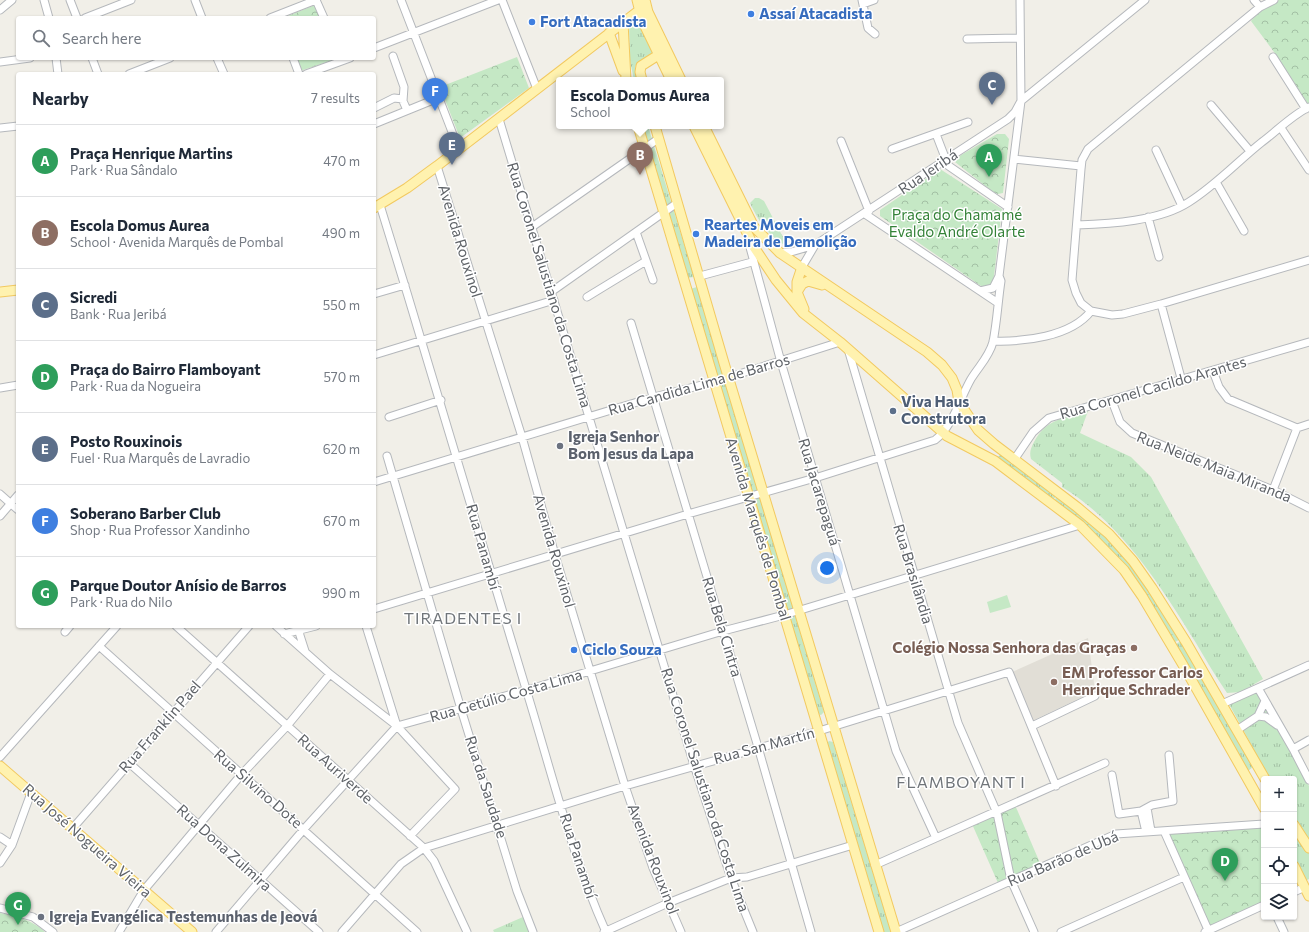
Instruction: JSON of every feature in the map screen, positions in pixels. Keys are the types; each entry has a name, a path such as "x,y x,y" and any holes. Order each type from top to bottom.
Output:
{"main road":[{"path":"637,0 645,4 670,77"},
{"path":"377,206 459,150 645,4"},
{"path":"623,22 626,77"},
{"path":"609,33 625,77"},
{"path":"641,77 641,66 662,53"},
{"path":"662,53 679,77"},
{"name":"Avenida Marquês de Pombal","path":"639,129 878,928"},
{"name":"Avenida Marquês de Pombal","path":"656,129 700,276 724,363 896,932"},
{"path":"695,129 746,232 776,280 803,313 840,342 942,432 980,452 1007,470 1080,525 1124,570 1142,596 1183,665 1261,803"},
{"path":"705,129 754,227 780,253 927,352 942,365 952,378 957,390 959,402 978,430 1014,460 1077,507 1122,548 1152,588 1203,670 1263,776"},
{"path":"802,268 797,282 797,292 805,312 818,326"},
{"path":"797,292 802,284 808,281 835,290"},
{"path":"0,292 16,290"},
{"path":"710,368 716,368 724,363"},
{"path":"715,386 724,386 730,382"},
{"path":"1007,470 1014,460"},
{"path":"744,484 750,484 759,479"},
{"path":"750,501 756,502 765,497"},
{"path":"780,602 786,601 794,596"},
{"path":"785,619 792,620 800,615"},
{"path":"1183,665 1194,663 1203,670"},
{"path":"815,717 821,717 830,713"},
{"path":"1217,724 1226,731 1237,730"},
{"path":"820,735 826,736 835,730"},
{"name":"Rua José Nogueira Vieira","path":"0,766 192,932"},
{"path":"1297,830 1309,848"},
{"path":"1297,872 1309,896"},
{"path":"878,928 892,919"}],"street":[{"path":"0,10 12,0"},
{"path":"44,0 48,16"},
{"path":"70,0 76,16"},
{"path":"90,16 131,0"},
{"path":"195,0 201,16"},
{"path":"293,0 296,8"},
{"path":"277,16 316,0 323,16"},
{"path":"401,0 459,150"},
{"path":"376,47 498,0"},
{"path":"502,0 537,89"},
{"path":"874,0 863,2 868,28 875,34"},
{"name":"Rua Jeribá","path":"815,245 1008,119 1015,112 1021,101 1145,0"},
{"path":"1254,0 1260,7"},
{"path":"1274,0 1260,7 1097,140 1088,149 1081,166 1072,280 1076,293 1082,303 1091,311 1112,315 1123,314 1160,304 1309,260"},
{"path":"980,291 993,288 999,276 1021,101 1019,38 1020,1"},
{"path":"967,39 1019,38"},
{"path":"393,56 404,87 403,99 407,110"},
{"path":"1077,225 1114,223 1148,217 1182,206 1216,182 1250,151 1308,108 1273,57"},
{"path":"0,62 16,60"},
{"path":"56,60 58,72"},
{"path":"93,60 97,72"},
{"path":"134,72 165,60"},
{"path":"218,60 223,72"},
{"path":"294,60 298,72"},
{"path":"321,72 340,60"},
{"path":"376,107 394,98 403,99"},
{"path":"376,123 438,98"},
{"path":"1211,105 1250,151"},
{"name":"Rua Coronel Salustiano da Costa Lima","path":"499,119 694,765 731,878 753,932"},
{"path":"892,149 968,122"},
{"path":"0,128 16,126"},
{"path":"1281,128 1309,170"},
{"path":"936,134 944,161 1008,207"},
{"path":"532,227 658,139"},
{"path":"841,141 867,212 998,303"},
{"path":"1156,150 1182,206"},
{"path":"1014,159 1081,166"},
{"name":"Avenida Rouxinol","path":"437,166 522,437 555,555 626,786 653,868 681,932"},
{"path":"1216,182 1244,231"},
{"path":"551,292 677,203"},
{"name":"Rua Panambí","path":"377,206 405,285 441,400 490,574 527,690 580,870 605,932"},
{"path":"1148,217 1159,257"},
{"path":"636,232 653,280"},
{"name":"Rua Jacarepaguá","path":"746,232 752,262 896,751 936,838"},
{"path":"780,253 791,252 815,245"},
{"path":"802,268 815,245"},
{"path":"587,298 646,261"},
{"path":"700,276 752,262"},
{"path":"765,497 815,478 879,459 935,440 942,432 971,379 988,355 993,341 1001,280 999,276"},
{"path":"376,293 405,285"},
{"path":"376,355 554,300"},
{"path":"1160,304 1181,378"},
{"path":"993,341 1030,340 1055,333 1085,319 1091,311"},
{"name":"Rua Bela Cintra","path":"631,323 758,747 811,932"},
{"name":"Rua Candida Lima de Barros","path":"730,382 781,362 840,342"},
{"name":"Rua Coronel Cacildo Arantes","path":"1014,460 1033,432 1049,418 1112,401 1181,378 1213,371 1309,342"},
{"name":"Rua Brasilândia","path":"848,349 879,459 958,723 997,812 1011,880 1034,932"},
{"path":"1213,371 1219,387 1228,399 1297,428 1309,424"},
{"path":"0,388 16,385"},
{"name":"Rua Candida Lima de Barros","path":"376,481 654,397 715,386"},
{"path":"389,417 441,400"},
{"name":"Rua Neide Maia Miranda","path":"1112,401 1120,422 1132,434 1273,490 1309,508"},
{"path":"1273,490 1297,428"},
{"name":"Rua da Saudade","path":"387,456 426,594 461,709 517,891 533,932"},
{"path":"0,494 16,508"},
{"path":"0,516 16,497"},
{"path":"376,608 688,514 750,501"},
{"path":"800,615 850,595 1080,525"},
{"name":"Rua Getúlio Costa Lima","path":"397,726 590,672 723,631 785,619"},
{"path":"0,757 115,628"},
{"name":"Rua Auriverde","path":"178,628 424,848 434,861 467,932"},
{"name":"Rua Franklin Pael","path":"72,829 247,628"},
{"path":"278,628 330,674 397,726 455,789 410,836"},
{"path":"284,634 298,628 305,651"},
{"path":"367,628 397,726"},
{"name":"Rua Silvino Dote","path":"99,646 241,775 375,892 417,932"},
{"path":"1222,704 1309,665"},
{"name":"Rua San Martín","path":"835,730 884,711 949,692 1009,672 1032,726"},
{"path":"119,932 144,890 241,775 287,726 330,674"},
{"path":"1258,688 1309,780"},
{"path":"1056,786 1032,726 1095,696"},
{"path":"1237,730 1258,716 1265,701"},
{"path":"1258,716 1266,717 1279,726"},
{"path":"216,932 262,881 304,830 397,726"},
{"name":"Rua San Martín","path":"342,932 375,892 401,864 424,848 694,765 758,747 820,735"},
{"path":"1293,749 1309,740"},
{"path":"1112,775 1120,814 1173,801 1169,755"},
{"name":"Rua Dona Zulmira","path":"129,763 319,932"},
{"path":"875,865 1106,763"},
{"path":"0,863 12,845 31,793"},
{"path":"1144,809 1149,832"},
{"name":"Rua Barão de Ubá","path":"896,932 1116,834 1261,824"},
{"path":"1164,830 1207,931 1261,906"},
{"path":"0,837 12,845"},
{"path":"605,932 668,903 731,878 747,877 853,845"},
{"path":"1061,932 1184,876"},
{"path":"1297,890 1304,887"},
{"path":"0,908 33,917 53,932"},
{"path":"1278,920 1284,932"}],"shaded area":[{"name":"EM Professor Carlos Henrique Schrader","path":"1088,638 1095,691 1032,721 1010,673"}],"green space":[{"path":"1279,0 1309,0 1309,104 1251,21 1257,14"},
{"path":"315,5 319,16 288,16"},
{"path":"636,18 654,53 637,63 635,67 638,77 633,77 630,61 629,24"},
{"path":"517,57 529,88 460,138 440,87"},
{"path":"296,60 333,60 300,71"},
{"path":"642,129 649,129 694,277 687,278"},
{"path":"997,134 1005,134 1009,139 1003,193 998,194 993,192 955,162 961,155"},
{"name":"Praça do Chamamé Evaldo André Olarte","path":"940,169 1002,209 994,276 991,286 985,288 981,286 880,216 880,210"},
{"path":"755,198 759,198 764,201 784,239 783,244 767,231 759,221 750,203"},
{"path":"697,287 824,712 821,715 817,714 690,289"},
{"path":"1088,411 1080,433 1131,457 1151,477 1263,679 1241,692 1227,693 1154,578 1138,557 1102,518 1083,501 1062,487 1062,483 1031,459 1030,452 1032,446 1039,434 1045,428 1057,420"},
{"path":"1002,452 1058,494 1052,501 996,460"},
{"path":"1059,494 1121,548 1183,638 1173,643 1143,592 1053,502"},
{"path":"1007,595 1011,607 990,613 987,602"},
{"path":"1183,640 1255,765 1247,772 1174,645"},
{"path":"1258,692 1309,786 1309,843 1297,824 1297,776 1268,776 1229,704"},
{"path":"829,741 833,742 891,932 883,932 826,744"},
{"path":"1015,805 1040,863 998,883 972,824"},
{"path":"1261,824 1261,906 1208,930 1164,831"},
{"path":"1297,830 1309,848 1309,879 1303,882 1297,870"},
{"path":"0,913 24,919 35,924 45,932 0,932"},
{"path":"523,917 531,932 494,932 493,930"}],"place":[{"name":"Assaí Atacadista","path":"751,14"},
{"name":"Fort Atacadista","path":"532,22"},
{"name":"Sicredi","path":"992,105"},
{"name":"Soberano Barber Club","path":"435,111"},
{"name":"Posto Rouxinois","path":"452,165"},
{"name":"Escola Domus Aurea","path":"640,175"},
{"name":"Praça Henrique Martins","path":"989,177"},
{"name":"Reartes Moveis em Madeira de Demolição","path":"696,234"},
{"name":"Viva Haus Construtora","path":"893,411"},
{"name":"Igreja Senhor Bom Jesus da Lapa","path":"560,446"},
{"name":"Colégio Nossa Senhora das Graças","path":"1134,648"},
{"name":"Ciclo Souza","path":"574,650"},
{"name":"EM Professor Carlos Henrique Schrader","path":"1054,682"},
{"name":"Praça do Bairro Flamboyant","path":"1225,881"},
{"name":"Igreja Evangélica Testemunhas de Jeová","path":"41,917"},
{"name":"Parque Doutor Anísio de Barros","path":"18,925"}],"district":[{"name":"TIRADENTES I","path":"463,618"},
{"name":"FLAMBOYANT I","path":"961,782"}]}
